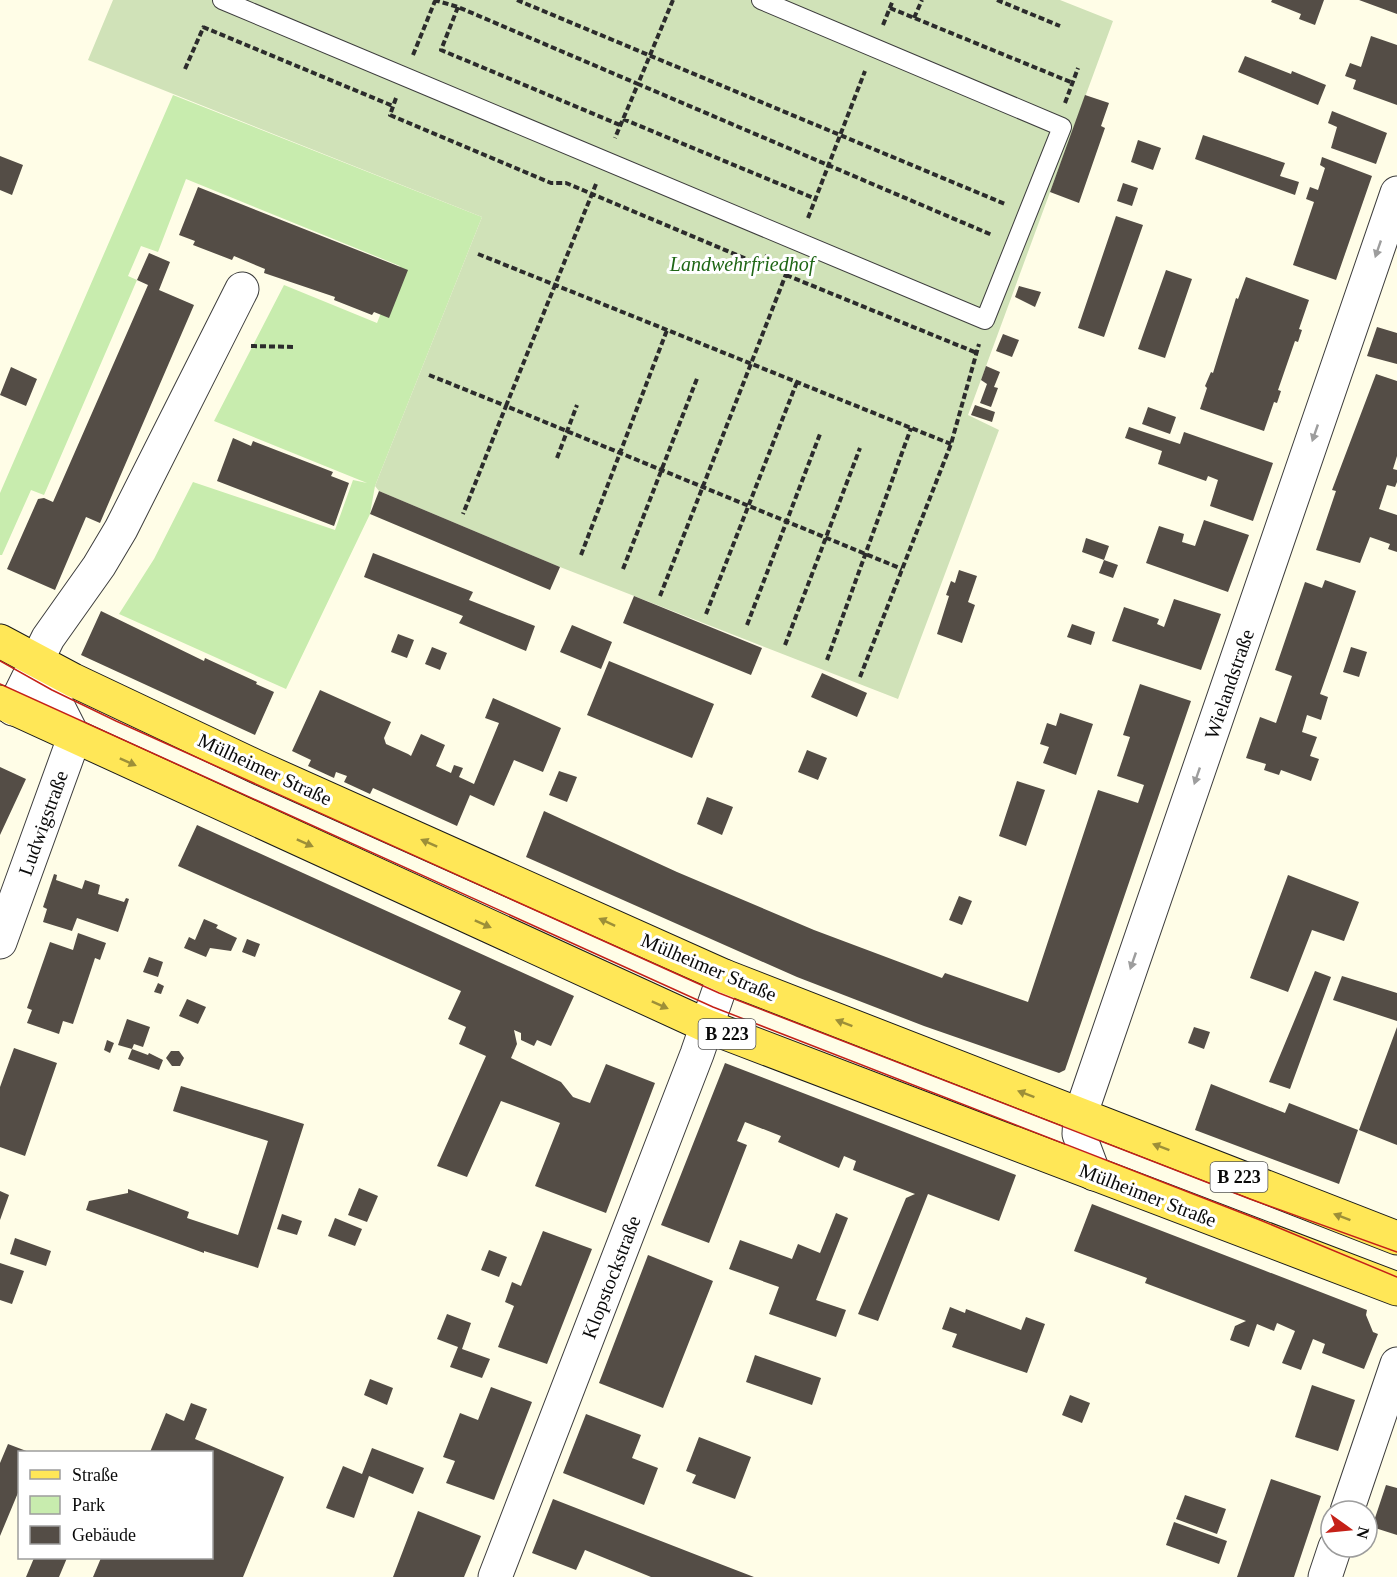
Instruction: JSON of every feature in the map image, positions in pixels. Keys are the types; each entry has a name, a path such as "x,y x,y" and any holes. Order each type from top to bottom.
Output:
{"main road":[{"name":"Mülheimer Straße","path":"0,641 35,661 257,767 724,976 1397,1238"},
{"name":"Mülheimer Straße","path":"6,705 706,1026 1397,1289"}],"street":[{"name":"Wielandstraße","path":"1094,1174 1079,1134 1080,1116 1397,193"},
{"name":"Mülheimer Straße","path":"6,705 59,621 99,566 121,529 242,289"},
{"path":"35,661 74,738"},
{"name":"Ludwigstraße","path":"0,942 74,738"},
{"name":"Klopstockstraße","path":"495,1577 724,976"},
{"path":"1351,1499 1397,1364"},
{"path":"1325,1577 1331,1559"}],"lane":[{"path":"222,0 984,320 1016,246 1062,127 761,0"}],"path":[{"path":"434,0 458,7 1016,246"},
{"path":"517,0 1028,213"},
{"path":"463,514 622,119 673,0"},
{"path":"660,596 893,0"},
{"path":"914,18 922,0"},
{"path":"997,0 1060,26"},
{"path":"458,7 441,50 620,125"},
{"path":"890,8 1073,83"},
{"path":"185,69 207,18"},
{"path":"204,27 393,106"},
{"path":"1062,127 1061,114 1078,68"},
{"path":"390,115 551,183 566,183 763,266 777,233"},
{"path":"622,119 816,199"},
{"path":"478,254 951,444"},
{"path":"786,275 977,353"},
{"path":"860,677 951,444 984,320"},
{"path":"581,555 668,330"},
{"path":"213,346 295,347"},
{"path":"429,375 902,569"},
{"path":"623,569 698,376"},
{"path":"706,614 797,382"},
{"path":"557,458 577,405"},
{"path":"827,660 911,428"},
{"path":"747,625 785,520 820,434"},
{"path":"785,645 860,447"}],"green space":[{"name":"Landwehrfriedhof","path":"113,0 1060,0 1113,21 968,415 999,430 898,699 560,567 379,491 375,486 482,217 88,60"},
{"path":"173,95 482,217 375,486 370,514 286,689 119,614 154,559 193,482 335,530 353,480 367,483 214,421 284,285 377,323 400,266 186,179 158,252 141,246 128,276 137,280 44,495 31,490 2,555 0,555 0,493"}],"building":[{"path":"1272,0 1324,0 1315,25 1299,19 1301,14 1271,2"},
{"path":"1359,0 1397,0 1397,14"},
{"path":"1371,36 1397,45 1397,105 1353,89 1356,80 1345,76 1350,63 1361,67"},
{"path":"1245,56 1326,85 1318,105 1238,72"},
{"path":"1085,95 1109,103 1101,126 1105,128 1079,203 1050,192"},
{"path":"1332,111 1387,133 1376,164 1331,148 1337,127 1328,123"},
{"path":"1203,135 1285,163 1280,176 1299,182 1295,195 1195,159"},
{"path":"1138,140 1161,148 1153,170 1131,162"},
{"path":"0,156 23,165 12,195 0,190"},
{"path":"1322,157 1372,176 1336,280 1293,265 1314,202 1306,199 1310,187 1318,190 1325,168 1320,165"},
{"path":"1123,183 1138,188 1132,206 1117,201"},
{"path":"198,187 408,270 389,318 374,312 372,315 334,300 335,297 264,273 265,269 234,256 232,260 193,245 195,241 179,235"},
{"path":"1116,216 1143,225 1104,337 1078,328"},
{"path":"149,253 170,262 159,290 194,305 100,523 86,517 55,590 7,569 38,499 44,498 53,502 148,285 137,280"},
{"path":"1166,270 1192,279 1165,358 1138,349"},
{"path":"1246,277 1309,300 1299,329 1302,330 1298,342 1295,341 1278,390 1281,391 1277,403 1274,402 1264,431 1200,409 1207,388 1205,386 1211,372 1213,373 1236,298 1238,299"},
{"path":"1019,286 1041,292 1035,307 1015,297"},
{"path":"1377,327 1397,333 1397,364 1367,356"},
{"path":"1003,334 1019,340 1012,357 996,351"},
{"path":"986,366 1000,372 994,387 998,388 991,407 980,403 987,384 981,380"},
{"path":"11,367 37,379 26,406 0,395"},
{"path":"1376,374 1397,381 1397,456 1393,469 1397,470 1397,482 1395,487 1387,485 1379,509 1397,515 1397,552 1388,549 1390,544 1370,537 1360,563 1316,550 1336,491 1332,490"},
{"path":"975,405 995,412 992,422 971,415"},
{"path":"1148,407 1176,417 1170,434 1142,424"},
{"path":"1129,427 1180,444 1184,432 1273,463 1253,521 1210,506 1218,480 1208,476 1206,481 1158,464 1162,451 1125,438"},
{"path":"233,438 251,446 253,441 333,472 331,476 349,483 334,526 217,481"},
{"path":"379,491 560,567 550,590 370,514"},
{"path":"1204,520 1249,535 1228,592 1146,563 1159,526 1184,534 1182,542 1195,546"},
{"path":"1086,538 1109,546 1104,560 1082,552"},
{"path":"373,553 473,592 469,600 535,626 526,651 459,623 463,616 364,577"},
{"path":"1104,560 1118,565 1113,578 1099,573"},
{"path":"959,570 977,576 968,602 975,605 962,643 937,634 949,596 946,595 951,581 955,583"},
{"path":"1325,580 1356,591 1320,694 1328,697 1321,720 1307,715 1302,732 1317,737 1310,756 1319,759 1311,781 1281,770 1279,775 1264,770 1266,764 1246,758 1260,717 1276,723 1292,676 1275,670 1305,582 1322,588"},
{"path":"634,596 762,648 751,675 623,623"},
{"path":"1174,599 1221,614 1201,670 1112,641 1124,607 1159,619 1157,624 1164,627"},
{"path":"101,611 204,661 205,658 257,682 256,684 274,692 255,735 81,655"},
{"path":"1072,624 1095,632 1091,645 1067,637"},
{"path":"572,625 612,642 601,669 560,652"},
{"path":"398,634 414,640 407,658 391,652"},
{"path":"432,647 447,653 440,670 425,664"},
{"path":"1351,647 1367,652 1359,677 1343,672"},
{"path":"609,661 714,704 692,758 587,715"},
{"path":"822,673 867,693 857,717 811,697"},
{"path":"1140,684 1191,701 1065,1070 1059,1073 924,1026 797,977 526,857 544,811 677,872 814,930 942,978 945,973 1028,1002 1098,790 1138,803 1144,785 1117,776 1130,737 1123,735"},
{"path":"320,690 391,722 384,738 386,744 411,756 421,734 445,745 436,766 451,773 454,765 463,768 459,777 474,784 499,723 485,718 493,698 561,728 543,772 514,760 494,806 470,795 457,826 373,788 370,794 344,782 347,776 336,772 334,778 308,766 311,760 292,751"},
{"path":"1060,713 1093,724 1076,775 1043,763 1049,747 1040,744 1047,723 1056,726"},
{"path":"807,750 827,758 818,780 798,772"},
{"path":"0,767 26,779 0,835"},
{"path":"559,771 577,777 567,802 549,795"},
{"path":"1017,781 1045,790 1026,846 999,836"},
{"path":"707,797 733,807 722,835 697,824"},
{"path":"197,825 574,996 551,1046 537,1040 534,1046 521,1040 521,1033 514,1030 517,1044 511,1058 561,1082 573,1097 590,1103 606,1064 655,1083 606,1213 535,1186 560,1123 501,1101 467,1177 437,1166 486,1056 459,1044 466,1027 448,1019 461,991 178,866"},
{"path":"54,874 57,875 56,880 82,889 85,880 100,885 98,894 124,902 126,898 129,899 118,932 77,918 72,931 43,922 47,909 43,907"},
{"path":"1288,875 1359,902 1344,941 1312,930 1288,992 1250,978"},
{"path":"959,896 972,901 962,925 949,920"},
{"path":"204,919 218,925 216,928 237,938 231,951 210,948 206,957 184,948 189,937 195,940"},
{"path":"78,933 106,943 100,960 95,958 73,1024 63,1021 59,1034 27,1023 32,1010 27,1008 50,942 73,950"},
{"path":"247,939 260,944 255,957 242,952"},
{"path":"149,957 163,962 158,977 143,972"},
{"path":"1315,971 1331,977 1290,1089 1269,1082"},
{"path":"1342,976 1397,993 1397,1021 1333,1000"},
{"path":"158,983 164,986 161,994 154,992"},
{"path":"187,999 206,1007 198,1024 179,1016"},
{"path":"127,1019 150,1027 143,1047 134,1044 132,1049 118,1045"},
{"path":"1194,1027 1210,1032 1204,1049 1188,1043"},
{"path":"1397,1027 1397,1145 1359,1130"},
{"path":"107,1040 114,1043 110,1053 104,1050"},
{"path":"14,1048 57,1063 25,1156 0,1147 0,1087"},
{"path":"132,1049 148,1055 149,1053 163,1060 159,1070 128,1059"},
{"path":"171,1051 179,1051 184,1058 180,1066 172,1066 166,1058"},
{"path":"725,1063 1016,1175 999,1221 928,1194 878,1321 858,1314 906,1198 915,1194 853,1170 856,1161 844,1156 839,1168 778,1142 781,1136 745,1122 737,1141 747,1145 709,1243 661,1225"},
{"path":"1211,1084 1285,1113 1289,1103 1358,1130 1339,1184 1195,1130"},
{"path":"181,1086 304,1124 258,1268 204,1251 204,1253 86,1210 89,1201 128,1193 128,1189 189,1212 187,1218 238,1235 268,1141 173,1111"},
{"path":"359,1188 378,1196 367,1222 348,1215"},
{"path":"0,1191 9,1195 0,1220"},
{"path":"1092,1204 1367,1310 1366,1315 1373,1332 1378,1334 1364,1369 1322,1353 1325,1344 1313,1339 1301,1370 1282,1363 1295,1331 1277,1323 1274,1331 1257,1324 1249,1347 1230,1340 1235,1326 1246,1321 1145,1283 1147,1278 1074,1251"},
{"path":"836,1213 848,1218 816,1300 846,1310 836,1337 769,1314 779,1287 729,1269 740,1240 792,1259 798,1244 820,1253"},
{"path":"282,1214 302,1221 297,1235 277,1229"},
{"path":"335,1218 362,1229 355,1246 328,1236"},
{"path":"543,1231 592,1249 547,1364 498,1347 514,1306 505,1302 512,1282 521,1286"},
{"path":"15,1238 51,1251 46,1266 10,1254"},
{"path":"489,1250 507,1257 499,1277 481,1270"},
{"path":"648,1255 713,1281 663,1408 599,1383"},
{"path":"0,1263 24,1271 12,1304 0,1300"},
{"path":"950,1307 965,1313 966,1309 1021,1330 1026,1317 1045,1324 1027,1373 952,1347 957,1334 942,1329"},
{"path":"447,1314 471,1323 462,1349 490,1359 482,1378 450,1367 458,1347 437,1339"},
{"path":"755,1355 821,1378 812,1405 746,1382"},
{"path":"370,1379 393,1388 387,1405 364,1395"},
{"path":"1312,1385 1355,1400 1338,1451 1295,1437"},
{"path":"491,1387 532,1402 494,1500 446,1483 455,1461 443,1457 460,1413 478,1420"},
{"path":"1070,1395 1090,1403 1082,1423 1062,1415"},
{"path":"191,1403 207,1409 195,1439 284,1477 243,1577 93,1577 101,1559 213,1559 213,1451 150,1451 166,1413 184,1421"},
{"path":"586,1414 641,1435 632,1458 658,1468 644,1505 563,1473"},
{"path":"699,1437 751,1457 735,1499 692,1483 696,1475 686,1471"},
{"path":"8,1444 26,1451 18,1451 18,1493 0,1536 0,1463"},
{"path":"372,1448 424,1468 413,1494 369,1476 354,1518 326,1508 343,1466 362,1474"},
{"path":"1271,1479 1321,1496 1294,1577 1237,1577"},
{"path":"1386,1485 1397,1488 1397,1535 1379,1529 1379,1506"},
{"path":"1185,1495 1226,1509 1217,1534 1176,1519"},
{"path":"553,1499 754,1577 651,1577 585,1550 576,1570 532,1553"},
{"path":"418,1511 481,1536 464,1577 393,1577"},
{"path":"1174,1522 1227,1541 1219,1564 1166,1545"},
{"path":"34,1559 67,1559 59,1577 26,1577"}],"tram line":[{"path":"0,661 52,690 116,721 719,993 1250,1199 1397,1252"},
{"path":"0,684 713,1007 1260,1220 1397,1277"}]}
